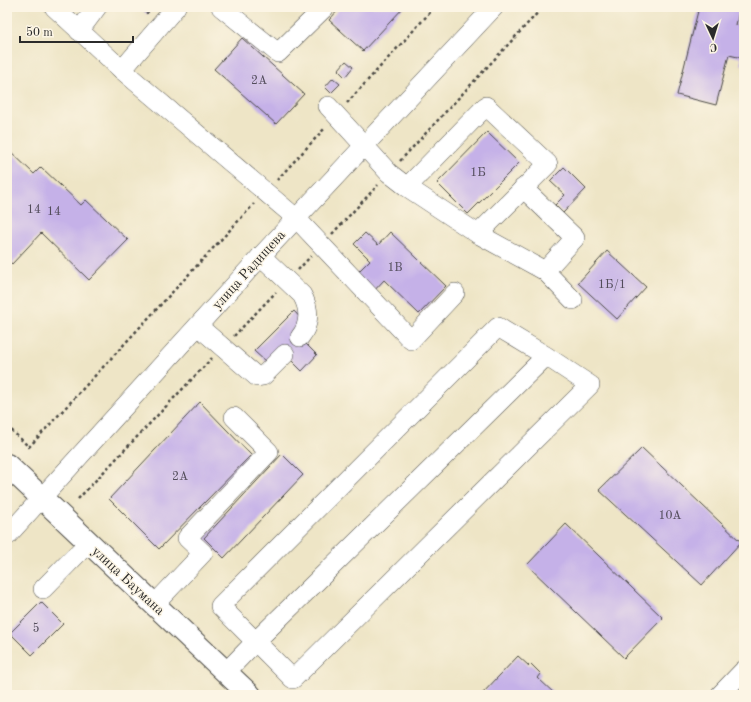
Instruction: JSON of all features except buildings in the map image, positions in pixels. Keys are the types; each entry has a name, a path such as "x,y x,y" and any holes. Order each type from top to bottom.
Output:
{"main road":[{"name":"улица Баумана","path":"7,465 250,695"}],"street":[{"path":"54,7 122,70 296,218 411,340 455,293"},
{"path":"80,31 97,7"},
{"path":"122,70 176,7"},
{"path":"221,7 278,54 325,7"},
{"name":"улица Радищева","path":"7,536 261,256 494,7"},
{"path":"407,187 486,106 548,164 478,234"},
{"path":"332,111 389,173 407,187 478,234 545,270 573,300"},
{"path":"523,188 575,238 545,270"},
{"path":"261,256 302,295 307,306 307,327 300,337"},
{"path":"198,326 257,377 263,376 285,354"},
{"path":"498,327 546,356 590,385 293,679 220,606 498,327"},
{"path":"226,672 546,356"},
{"path":"154,605 203,553 187,538 269,452 234,417"},
{"path":"43,589 88,543"},
{"path":"720,695 744,670"}],"path":[{"path":"7,426 29,447 266,192 332,111 435,7"},
{"path":"78,499 288,281 543,7"}]}
